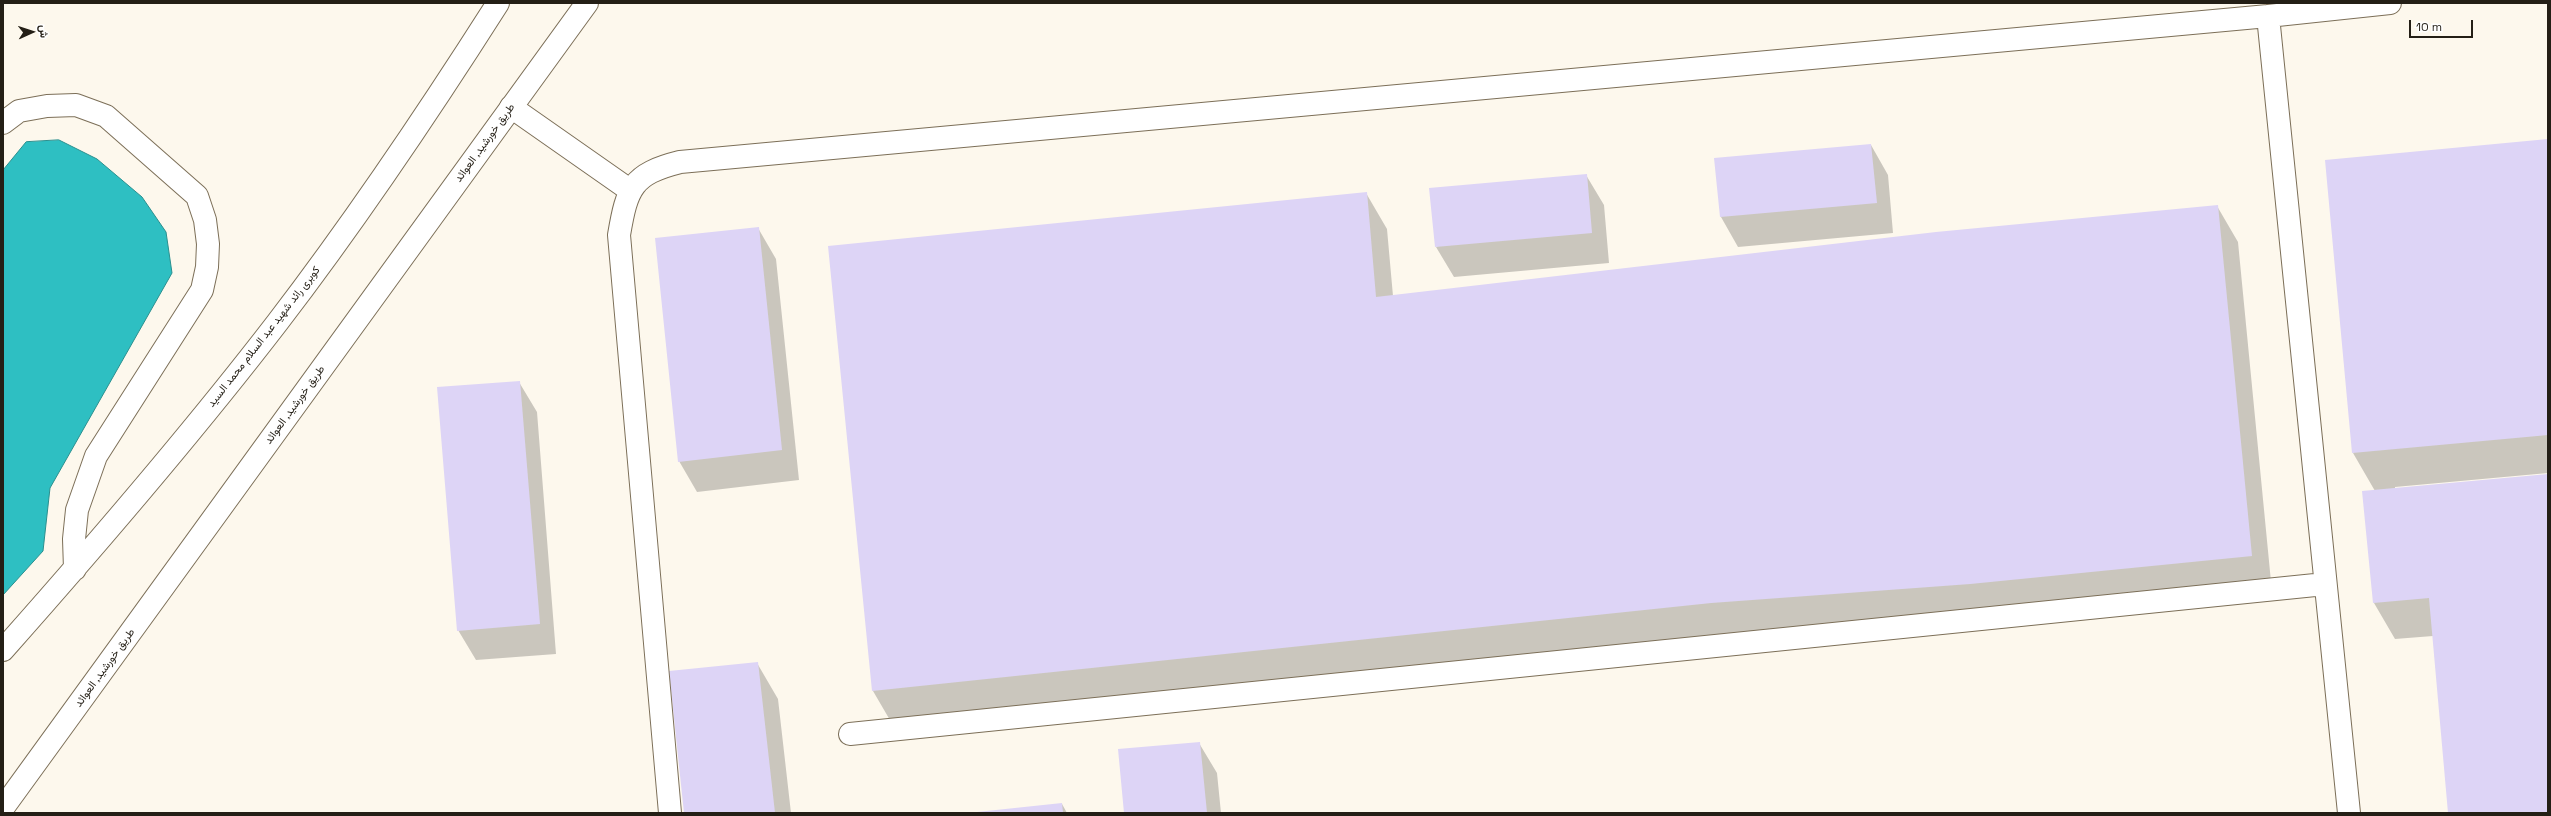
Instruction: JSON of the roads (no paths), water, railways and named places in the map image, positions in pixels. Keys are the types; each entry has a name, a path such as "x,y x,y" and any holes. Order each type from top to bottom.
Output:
{"main road":[{"name":"كوبرى رائد شهيد عبد السلام محمد السيد","path":"3,650 189,434 277,322 369,198 439,97 498,3"},
{"name":"طريق خورشيد, العوائد","path":"3,808 587,3"},
{"path":"670,813 619,235 625,200 638,180 662,166 680,162 2268,16 2390,3"},
{"path":"2268,16 2349,813"},
{"path":"3,123 18,111 47,106 76,105 106,116 197,196 205,220 207,267 202,290 96,456 77,510 75,568"},
{"path":"511,107 631,191"},
{"path":"850,734 2325,584"}],"water":[{"path":"59,140 97,159 142,197 166,232 172,273 50,488 43,551 3,595 3,170 26,142"}]}
